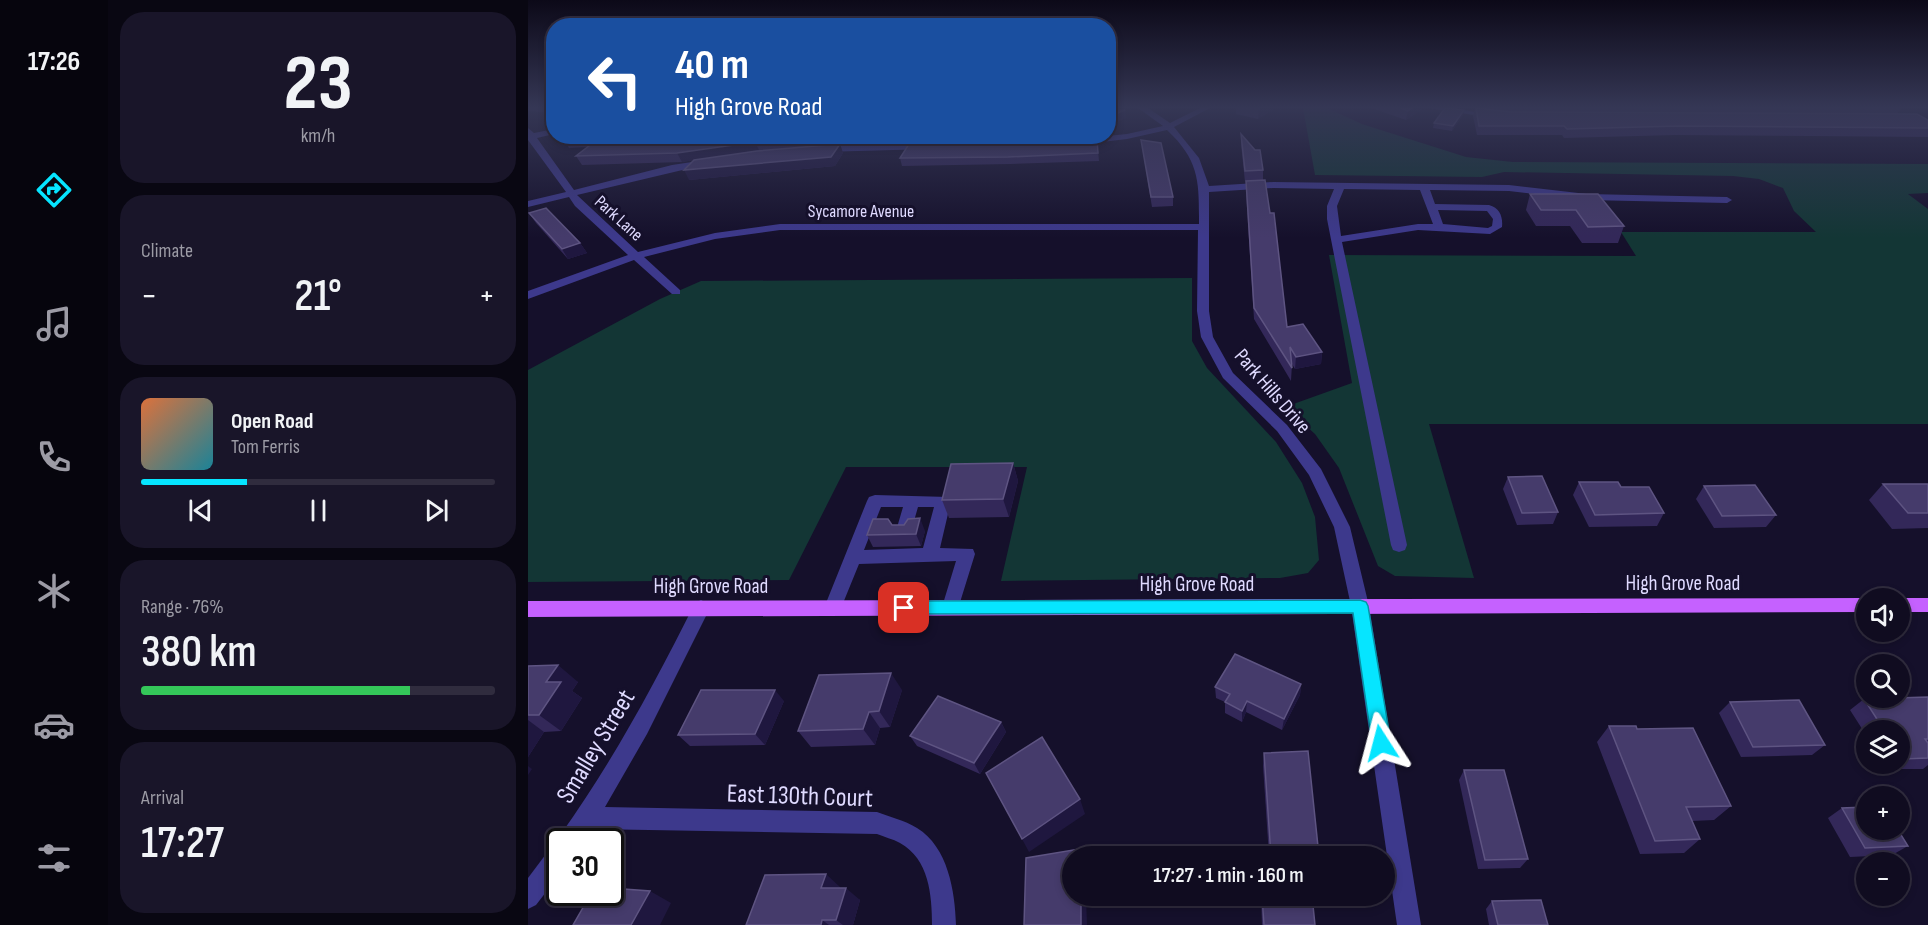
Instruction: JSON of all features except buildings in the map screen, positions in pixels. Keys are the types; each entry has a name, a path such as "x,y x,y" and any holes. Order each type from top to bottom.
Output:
{"main road":[{"name":"High Grove Road","path":"528,609 1856,605"},
{"path":"1910,605 1928,605"}],"street":[{"name":"Park Lane","path":"541,151 579,204 676,292"},
{"name":"Park Hills Drive","path":"1191,151 1199,167 1204,189 1203,311 1207,337 1228,375 1282,428 1316,472 1342,527 1360,606 1409,925"},
{"path":"528,204 570,192 718,159"},
{"path":"1340,186 1332,206 1337,240 1399,545"},
{"path":"1204,189 1340,186 1509,188 1587,197 1727,200"},
{"path":"1424,187 1439,227"},
{"path":"1337,240 1419,227 1490,231 1497,227 1498,219 1493,210 1489,208 1432,207"},
{"name":"Sycamore Avenue","path":"528,296 634,255 709,236 780,227 1205,226"},
{"path":"833,608 875,501 943,501 930,555"},
{"path":"904,531 912,501"},
{"path":"853,557 897,553 968,554 951,608"},
{"name":"Smalley Street","path":"579,828 666,679 701,608"},
{"name":"East 130th Court","path":"586,818 877,823 911,838 928,856 944,893 944,925"},
{"path":"528,897 546,873"}],"green space":[{"path":"1311,151 1448,151 1466,157 1513,162 1928,164 1928,193 1908,194 1928,209 1928,424 1429,424 1474,578 1395,576 1378,566 1339,468 1315,434 1285,407 1352,383 1329,255 1636,256 1621,232 1816,232 1794,211 1783,188 1759,179 1733,176 1504,172 1482,177 1315,175"},
{"path":"1192,278 1192,341 1207,368 1276,442 1302,483 1315,517 1319,560 1308,573 1280,578 1001,581 1027,467 846,467 789,580 528,582 528,370 660,299 701,281"}],"route":[{"path":"904,608 1360,606 1381,743"}]}
